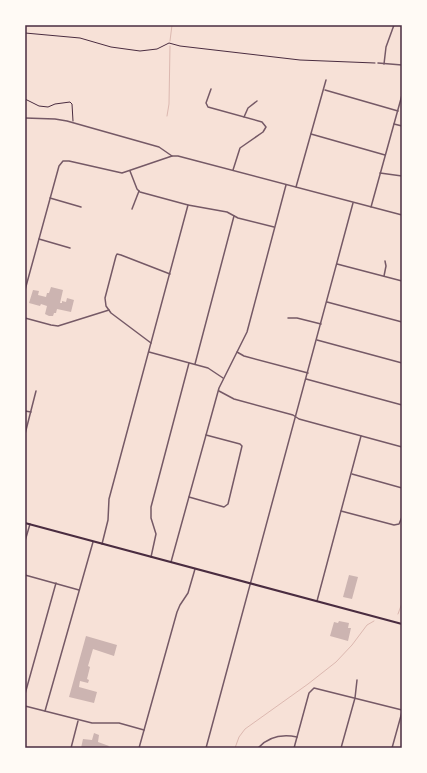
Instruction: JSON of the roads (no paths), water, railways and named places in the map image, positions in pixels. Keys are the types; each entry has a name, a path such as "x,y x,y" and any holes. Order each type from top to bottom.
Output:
{"main road":[{"path":"25,523 402,624"}],"street":[{"path":"384,64 386,47 394,25"},
{"path":"378,63 402,65"},
{"path":"296,187 326,80"},
{"path":"211,89 206,103 208,107 262,122 266,126 263,132 240,148 233,170"},
{"path":"324,90 398,111"},
{"path":"371,207 402,96"},
{"path":"244,118 248,108 256,101"},
{"path":"25,118 59,120 73,123 159,147 172,156"},
{"path":"394,124 402,126"},
{"path":"311,134 385,155"},
{"path":"25,290 59,166 63,160 69,160 118,173 130,171 172,156 181,156 402,215"},
{"path":"130,171 139,192 132,208"},
{"path":"380,173 402,176"},
{"path":"171,562 218,391 246,332 286,184"},
{"path":"139,192 188,205 227,212 234,216 274,228"},
{"path":"50,198 81,207"},
{"path":"206,748 353,202"},
{"path":"102,544 108,520 109,498 188,205"},
{"path":"195,364 234,216"},
{"path":"39,239 70,248"},
{"path":"151,343 106,306 105,298 117,254 170,274"},
{"path":"384,276 386,266 385,261"},
{"path":"337,264 402,281"},
{"path":"327,302 402,322"},
{"path":"25,318 58,326 109,310"},
{"path":"288,318 297,318 321,324"},
{"path":"316,340 402,363"},
{"path":"148,352 210,369 223,378"},
{"path":"236,352 244,356 308,373"},
{"path":"152,557 156,534 151,518 151,507 189,363"},
{"path":"306,379 402,405"},
{"path":"25,434 36,391"},
{"path":"218,391 234,399 299,419 402,447"},
{"path":"25,411 31,412"},
{"path":"189,497 226,506 228,504 242,446 240,444 206,435"},
{"path":"317,601 361,436"},
{"path":"351,474 402,488"},
{"path":"341,511 392,525 398,525 402,517"},
{"path":"25,541 30,524"},
{"path":"46,711 93,541"},
{"path":"139,748 177,612 188,593 195,569"},
{"path":"25,575 79,590"},
{"path":"25,694 56,583"},
{"path":"341,748 354,698 357,680"},
{"path":"294,748 309,693 312,688 317,688 402,711 392,748"},
{"path":"25,706 95,724 119,723 144,730"},
{"path":"71,748 79,720"},
{"path":"258,748 270,739 280,736 297,737"}],"waterway":[{"path":"170,41 172,25"},
{"path":"167,116 169,104 170,46"},
{"path":"398,614 402,603"},
{"path":"235,748 239,737 245,729 336,662 352,645 367,625 374,621"}]}
